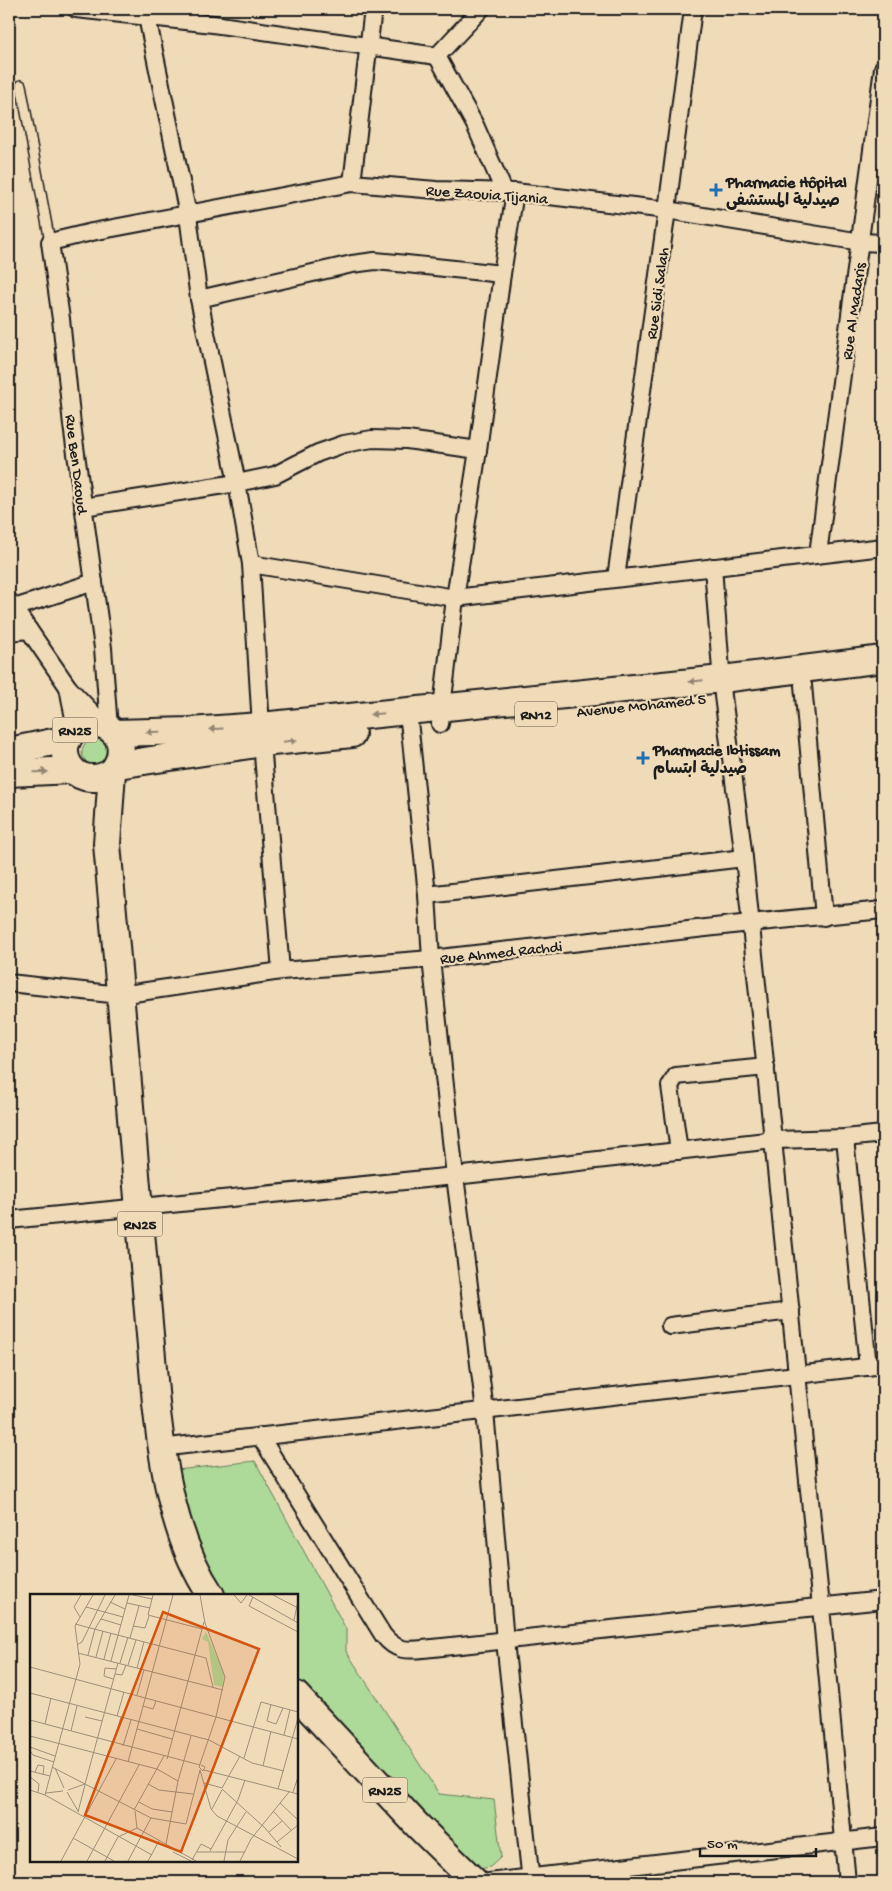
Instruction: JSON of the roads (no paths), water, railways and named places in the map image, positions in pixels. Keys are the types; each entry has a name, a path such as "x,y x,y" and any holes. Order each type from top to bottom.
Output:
{"main road":[{"name":"Avenue Mohamed 5","path":"723,687 883,659"},
{"name":"Avenue Mohamed 5","path":"190,742 723,687 803,685 883,676"},
{"name":"RN25","path":"9,751 72,734 88,723 109,729 121,749 115,769 106,844 160,1448 164,1474 182,1532 192,1560 210,1594"},
{"name":"RN12","path":"109,729 190,742"},
{"name":"RN25","path":"72,734 65,750 66,761 78,774 106,844"},
{"name":"RN12","path":"115,769 190,742"},
{"path":"9,773 78,774 98,779 115,769"},
{"name":"RN25","path":"298,1698 417,1825 475,1882"}],"street":[{"path":"76,9 147,17 214,16 368,46 438,56"},
{"path":"352,183 374,9"},
{"path":"438,56 481,9"},
{"name":"Rue Sidi Salah","path":"616,578 693,9"},
{"path":"147,17 188,215 198,299 237,483 251,564 262,735 281,971"},
{"path":"438,56 509,192 502,274 478,450 455,598 441,715"},
{"name":"Rue Al Madaris","path":"818,554 883,68"},
{"name":"Rue Zaouia Tijania","path":"50,242 92,232 352,183 436,190 509,192 667,210 883,244"},
{"name":"Rue Ben Daoud","path":"50,242 83,507 103,648 109,729"},
{"path":"198,299 352,264 375,261 502,274"},
{"path":"83,507 237,483 275,475 318,453 344,444 372,439 407,440 478,450"},
{"path":"251,564 455,598 883,547"},
{"path":"713,567 723,687 744,858 774,1140 847,1882"},
{"path":"94,582 12,604 68,687 109,729"},
{"path":"9,632 29,630"},
{"path":"803,685 824,917"},
{"path":"68,687 72,734"},
{"path":"409,719 427,895 431,959 455,1176 485,1411 506,1641 531,1880"},
{"path":"427,895 744,858"},
{"name":"Rue Ahmed Rachdi","path":"9,983 120,995 281,971 431,959 883,910"},
{"path":"679,1151 670,1086 676,1076 766,1067"},
{"path":"9,1220 455,1176 774,1140 845,1138 883,1134"},
{"path":"160,1448 875,1366 845,1138"},
{"path":"670,1326 790,1310"},
{"path":"260,1436 378,1627 396,1648 407,1650 506,1641 883,1600"},
{"path":"489,1882 531,1880 883,1837"}],"lane":[{"path":"21,85 50,242"}],"place":[{"name":"Pharmacie Hôpital صيدلية المستشفى","path":"716,190"},
{"name":"Pharmacie Ibtissam صيدلية ابتسام","path":"643,758"}]}
